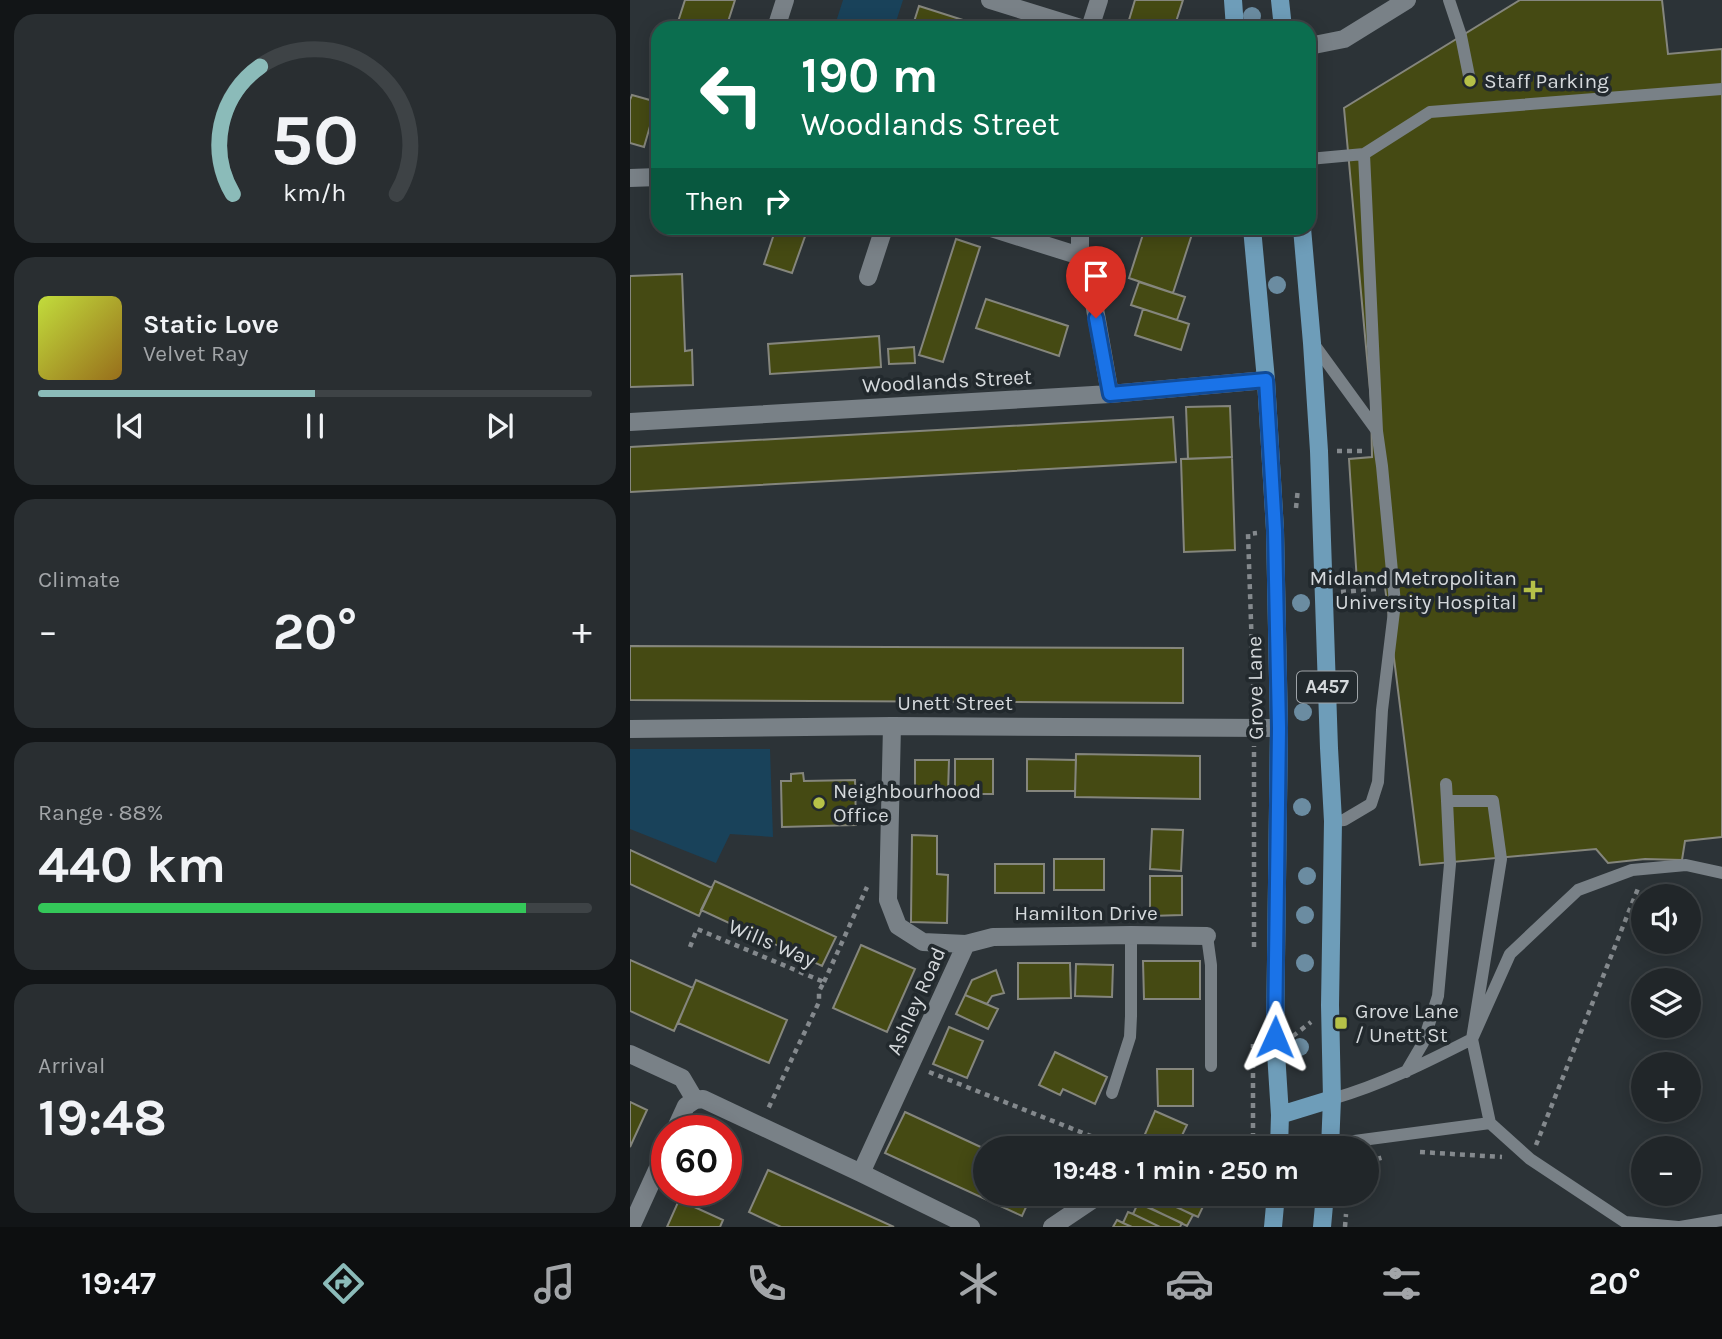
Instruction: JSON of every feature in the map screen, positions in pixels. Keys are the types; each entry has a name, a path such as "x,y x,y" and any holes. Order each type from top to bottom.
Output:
{"main road":[{"path":"1233,0 1234,21"},
{"path":"1280,0 1282,21"},
{"name":"Grove Lane","path":"1253,235 1266,380 1275,530 1279,728 1275,1037 1279,1136"},
{"name":"A457","path":"1303,235 1319,451 1333,821 1330,1136"},
{"path":"1280,1115 1332,1099"},
{"path":"1273,1227 1275,1206"},
{"path":"1322,1227 1324,1206"}],"street":[{"path":"778,21 785,0"},
{"path":"990,0 1058,21"},
{"path":"1092,21 1099,0"},
{"path":"1316,45 1344,39 1407,0"},
{"path":"630,178 651,177"},
{"path":"868,277 882,235"},
{"path":"1013,235 1080,256"},
{"path":"1080,235 1080,256 1087,269 1110,394"},
{"name":"Woodlands Street","path":"630,422 1110,394 1266,380"},
{"name":"Unett Street","path":"630,729 892,726 1279,728"},
{"name":"Ashley Road","path":"861,1173 966,944 923,942 898,926 888,900 892,726"},
{"name":"Hamilton Drive","path":"966,944 993,937 1207,936"},
{"path":"630,1054 682,1078 695,1100"},
{"path":"682,1115 686,1106 695,1100 703,1099 971,1227"},
{"path":"631,1227 651,1183"},
{"path":"1052,1227 1083,1206"}],"lane":[{"path":"1448,0 1461,36 1470,80"},
{"path":"1316,158 1364,154 1430,112 1722,89"},
{"path":"1333,821 1344,820 1371,804 1378,782 1382,710 1395,603 1377,431 1364,154"},
{"path":"1312,343 1377,431"},
{"path":"1406,1072 1423,1043 1438,996 1450,864 1446,784"},
{"path":"1447,801 1493,801 1501,859 1472,1039 1490,1123 1530,1159 1625,1222 1679,1227 1722,1220"},
{"path":"1332,1099 1406,1072 1472,1039 1510,954 1578,890 1632,870 1686,865 1722,873"},
{"path":"1112,1093 1130,1037 1130,935"},
{"path":"1207,936 1211,965 1211,1066"},
{"path":"1379,1138 1490,1123"}],"path":[{"path":"1332,451 1379,451"},
{"path":"1336,593 1393,587"},
{"path":"1419,1152 1530,1159 1646,869"},
{"path":"824,982 872,876"},
{"name":"Wills Way","path":"690,947 697,929 824,982 819,991 819,1002 760,1126"},
{"path":"1253,1045 1275,1037 1289,1039 1314,1020 1330,1018"},
{"path":"912,1065 1091,1136"},
{"path":"1379,1158 1392,1154"}],"shaded area":[{"path":"843,0 903,0 896,21 836,21"},
{"path":"630,749 770,749 773,837 730,834 716,863 630,829"}],"building":[{"path":"685,0 735,0 728,21 678,21"},
{"path":"1135,0 1183,0 1176,21 1129,20"},
{"name":"Midland Metropolitan University Hospital","path":"1520,0 1662,0 1668,54 1722,49 1722,837 1685,841 1682,860 1645,859 1608,863 1596,849 1420,865 1384,579 1357,582 1349,459 1372,457 1371,401 1344,108"},
{"path":"919,6 966,21 914,21"},
{"path":"632,95 651,100 651,123 644,147 630,143"},
{"path":"774,235 806,235 792,273 764,264"},
{"path":"1143,235 1192,235 1173,293 1129,278"},
{"path":"956,239 980,247 943,362 919,355"},
{"path":"682,274 685,351 692,350 693,385 630,387 630,276"},
{"path":"1139,282 1185,297 1177,320 1131,305"},
{"path":"986,299 1068,326 1059,356 976,328"},
{"path":"1143,309 1189,324 1181,350 1135,335"},
{"path":"879,336 881,367 770,374 768,344"},
{"path":"914,347 915,363 889,364 888,349"},
{"path":"1230,406 1232,457 1188,459 1186,407"},
{"path":"1173,417 1176,462 630,492 630,447"},
{"path":"1232,457 1235,550 1184,552 1181,459"},
{"path":"630,646 1183,648 1183,703 630,700"},
{"path":"1076,754 1200,756 1200,799 1075,797"},
{"path":"955,759 993,759 993,794 955,794"},
{"path":"1027,759 1076,760 1075,791 1027,791"},
{"path":"915,760 949,760 948,793 915,792"},
{"name":"Neighbourhood Office","path":"803,773 804,781 855,780 856,825 782,827 781,781 791,781 791,774"},
{"path":"1152,829 1183,830 1181,871 1150,869"},
{"path":"912,835 937,836 937,874 948,875 947,923 911,922"},
{"path":"630,850 712,888 699,916 630,884"},
{"path":"1054,859 1104,859 1104,890 1054,890"},
{"path":"995,864 1044,864 1044,893 995,893"},
{"path":"1150,876 1182,876 1182,915 1150,916"},
{"path":"715,881 836,937 822,966 701,910"},
{"path":"861,945 915,969 887,1032 833,1008"},
{"path":"630,960 693,988 674,1031 630,1011"},
{"path":"1143,961 1200,961 1200,999 1144,999"},
{"path":"1018,963 1070,963 1071,998 1018,999"},
{"path":"1076,964 1113,965 1112,997 1075,996"},
{"path":"996,970 1004,993 992,996 987,1004 965,995 972,980"},
{"path":"696,980 787,1020 769,1063 678,1023"},
{"path":"965,995 998,1009 988,1029 956,1014"},
{"path":"949,1027 983,1041 967,1078 933,1064"},
{"path":"1055,1052 1107,1077 1095,1104 1063,1089 1060,1095 1039,1085"},
{"path":"1157,1069 1193,1069 1193,1106 1158,1106"},
{"path":"630,1102 647,1110 630,1147"},
{"path":"1155,1111 1187,1125 1182,1136 1144,1136"},
{"path":"905,1112 973,1143 973,1193 885,1153"},
{"path":"768,1170 894,1227 781,1227 749,1212"},
{"path":"676,1206 692,1206 723,1220 720,1227 667,1227"},
{"path":"1000,1206 1027,1206 1022,1216"},
{"path":"1137,1206 1145,1206 1182,1223 1180,1227 1160,1227 1133,1214"},
{"path":"1146,1206 1175,1206 1193,1215 1187,1226"},
{"path":"1174,1206 1203,1206 1198,1217"},
{"path":"1128,1212 1160,1227 1132,1227 1123,1223"},
{"path":"1117,1220 1123,1223 1132,1227 1113,1227"}],"place":[{"name":"Staff Parking","path":"1470,81"},
{"name":"Midland Metropolitan University Hospital","path":"1533,590"},
{"name":"Neighbourhood Office","path":"819,803"},
{"name":"Grove Lane / Unett St","path":"1341,1023"}],"route":[{"path":"1096,318 1110,394 1266,380 1275,530 1279,728 1275,1037"}]}
